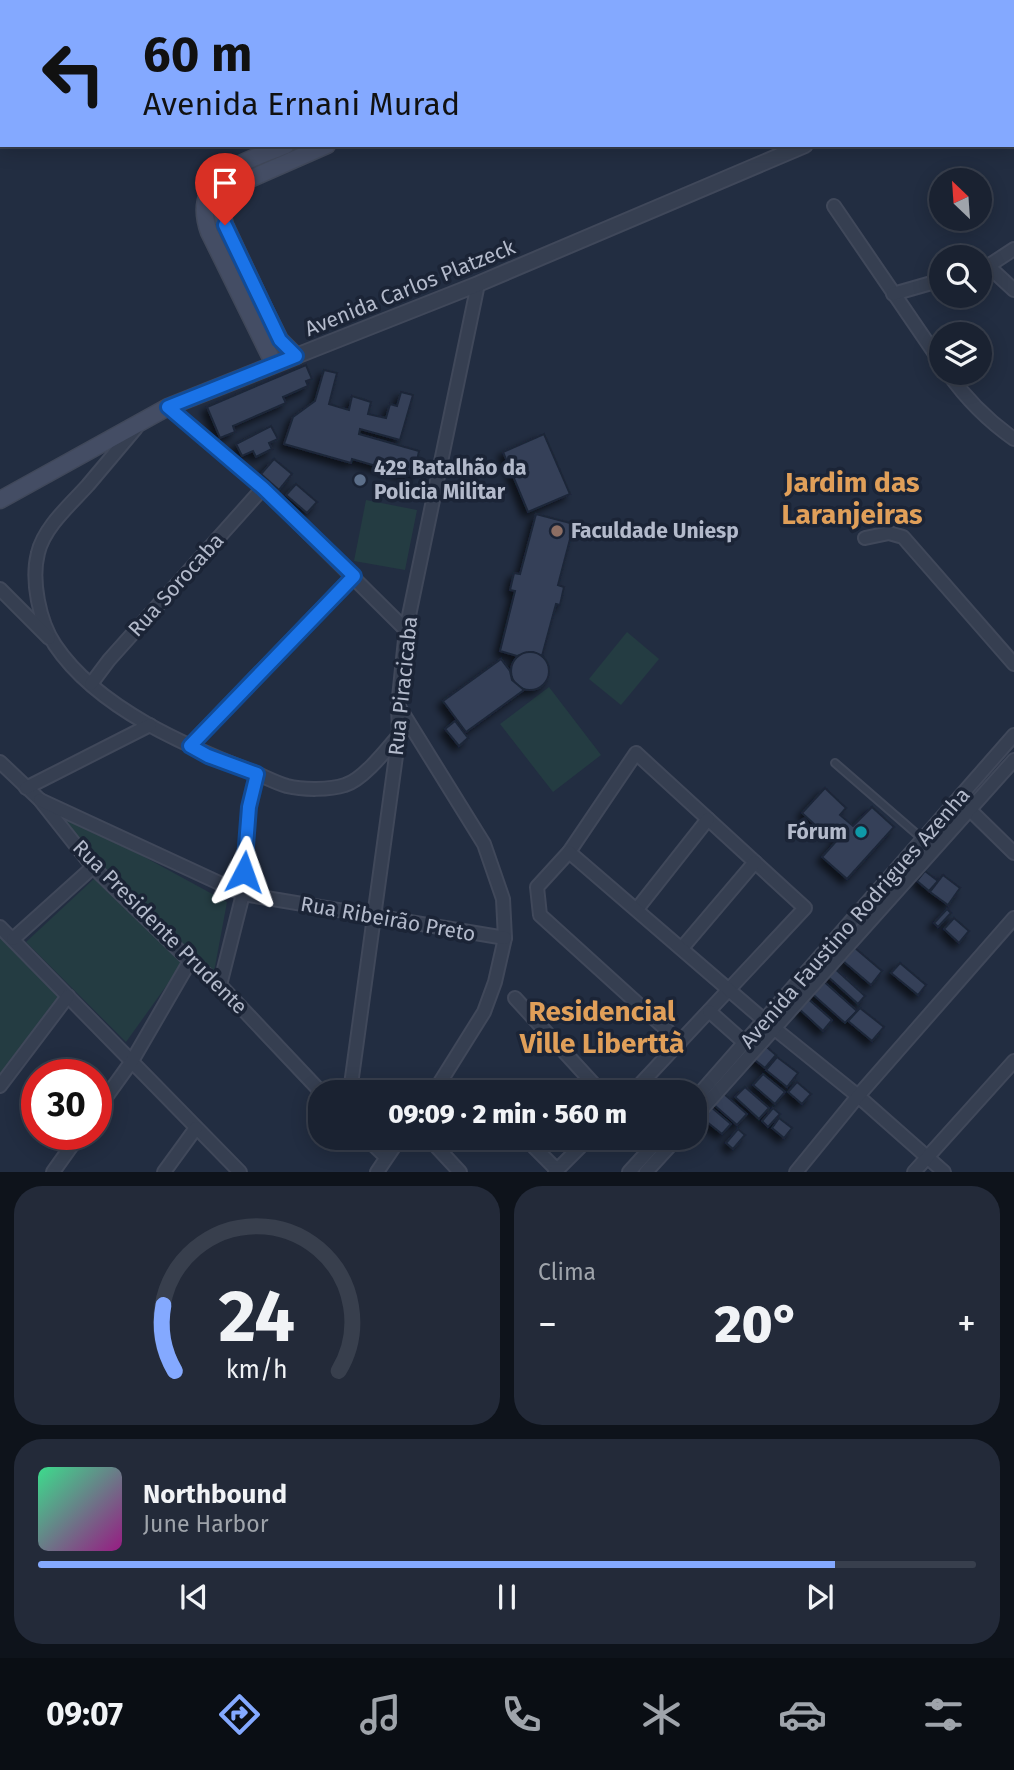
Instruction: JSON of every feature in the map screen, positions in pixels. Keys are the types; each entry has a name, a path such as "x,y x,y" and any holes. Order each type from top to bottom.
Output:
{"main road":[{"path":"275,363 209,232 204,211 211,189 223,174 281,147"},
{"path":"296,356 280,340 265,310 225,225 219,201 229,188 322,147"},
{"name":"Avenida Carlos Platzeck","path":"0,500 168,407 296,356"}],"street":[{"name":"Avenida Carlos Platzeck","path":"296,356 478,284 800,147"},
{"path":"834,206 929,345"},
{"path":"992,262 1014,249"},
{"path":"992,273 1014,290"},
{"name":"Rua Piracicaba","path":"352,1080 399,734 398,707 406,630 478,284"},
{"path":"893,294 929,284"},
{"path":"956,385 985,418 1014,439"},
{"path":"168,407 263,488 406,630"},
{"path":"53,642 34,581 38,550 53,526 141,421"},
{"name":"Rua Sorocaba","path":"91,684 108,660 263,488"},
{"path":"865,538 889,533 903,537 1014,664"},
{"path":"190,746 354,576"},
{"path":"0,589 91,684 150,725 208,756 289,787 347,785 375,763 399,734"},
{"path":"398,707 484,844 503,898 505,938 495,982 484,1012 442,1080"},
{"path":"26,788 150,725"},
{"name":"Avenida Faustino Rodrigues Azenha","path":"868,914 923,838 1014,735"},
{"path":"644,1080 730,989 805,908 636,753 569,852 537,887 540,915 680,1042"},
{"name":"Avenida Faustino Rodrigues Azenha","path":"707,1102 769,1025 868,914 935,849 1014,760"},
{"name":"Rua Presidente Prudente","path":"0,762 40,800 93,867 190,961 220,985 310,1080"},
{"path":"220,985 243,894 249,807 257,774"},
{"name":"Rua Ribeirão Preto","path":"40,800 243,894 505,938"},
{"path":"959,800 1014,853"},
{"path":"637,909 708,819"},
{"path":"569,852 769,1025 858,1096 944,1171"},
{"path":"682,948 755,862"},
{"path":"13,939 93,867"},
{"path":"796,1171 1014,918"},
{"path":"0,927 240,1171"},
{"path":"112,1089 132,1061 190,961"},
{"path":"0,1086 68,996"},
{"path":"515,998 590,1080"},
{"path":"709,1011 745,1043"},
{"name":"Avenida Faustino Rodrigues Azenha","path":"707,1086 745,1043 769,1025"},
{"path":"914,1171 1014,1061"},
{"path":"164,1171 196,1128"},
{"path":"53,1171 68,1150"},
{"path":"379,1150 386,1157"},
{"path":"377,1171 391,1150"},
{"path":"440,1150 460,1171"},
{"path":"536,1150 556,1171 577,1150"},
{"path":"629,1171 655,1150"},
{"path":"646,1171 661,1150"}],"lane":[{"path":"835,763 935,849"}],"green space":[{"path":"366,500 417,510 405,570 354,561"},
{"path":"627,632 659,659 621,705 589,679"},
{"path":"549,687 601,755 553,792 500,724"},
{"path":"49,805 227,902 214,972 148,914"},
{"path":"96,877 182,964 126,1042 26,942"},
{"path":"0,938 59,996 0,1076"}],"building":[{"path":"306,365 312,379 306,381 308,386 283,397 286,403 233,426 235,432 220,438 207,407"},
{"path":"324,370 337,373 329,404 349,410 352,396 371,402 368,414 386,418 390,404 397,406 401,392 413,395 400,440 360,429 359,434 419,451 414,477 352,459 351,463 284,444 293,417 315,401"},
{"path":"271,426 278,439 269,443 272,449 256,457 253,451 242,456 236,444"},
{"path":"544,434 570,494 528,512 503,452"},
{"path":"274,459 292,474 279,490 261,474"},
{"path":"296,484 317,502 307,513 286,495"},
{"path":"536,514 574,524 558,585 564,587 560,605 556,604 542,656 532,652 517,656 500,651 515,591 510,590 514,573 520,574"},
{"path":"530,652 544,657 549,671 544,685 530,690 516,685 511,671 516,657"},
{"path":"501,659 510,671 512,680 524,690 466,732 443,701"},
{"path":"455,721 468,738 459,746 445,729"},
{"name":"Fórum","path":"825,788 846,808 840,815 853,826 872,807 894,827 847,879 822,857 839,838 830,829 825,834 802,813"},
{"path":"925,871 938,881 929,891 917,881"},
{"path":"943,875 960,888 948,905 930,892"},
{"path":"947,909 951,913 938,927 934,923"},
{"path":"954,918 969,931 959,943 944,929"},
{"path":"855,948 882,971 871,985 843,961"},
{"path":"900,963 926,985 918,995 891,973"},
{"path":"832,966 865,996 858,1004 825,974"},
{"path":"820,978 857,1011 845,1023 809,991"},
{"path":"806,997 832,1020 823,1031 797,1007"},
{"path":"860,1008 884,1027 872,1041 848,1021"},
{"path":"762,1043 776,1055 765,1068 751,1057"},
{"path":"777,1057 798,1073 787,1087 766,1070"},
{"path":"763,1074 785,1092 775,1104 753,1085"},
{"path":"797,1082 811,1094 802,1104 788,1092"},
{"path":"745,1087 769,1108 759,1119 735,1097"},
{"path":"723,1093 747,1114 737,1125 713,1104"},
{"path":"711,1107 731,1124 722,1134 707,1122 707,1112"},
{"path":"773,1108 780,1114 768,1127 762,1121"},
{"path":"779,1118 792,1128 784,1138 772,1128"},
{"path":"738,1129 745,1135 733,1149 726,1143"}],"place":[{"name":"42º Batalhão da Policia Militar","path":"360,480"},
{"name":"Faculdade Uniesp","path":"557,531"},
{"name":"Fórum","path":"861,832"}],"district":[{"name":"Jardim das Laranjeiras","path":"852,498"},
{"name":"Residencial Ville Liberttà","path":"602,1027"}],"route":[{"path":"225,225 280,340 296,356 168,407 263,488 354,576 190,746 208,756 257,774 249,807 244,872"}]}
